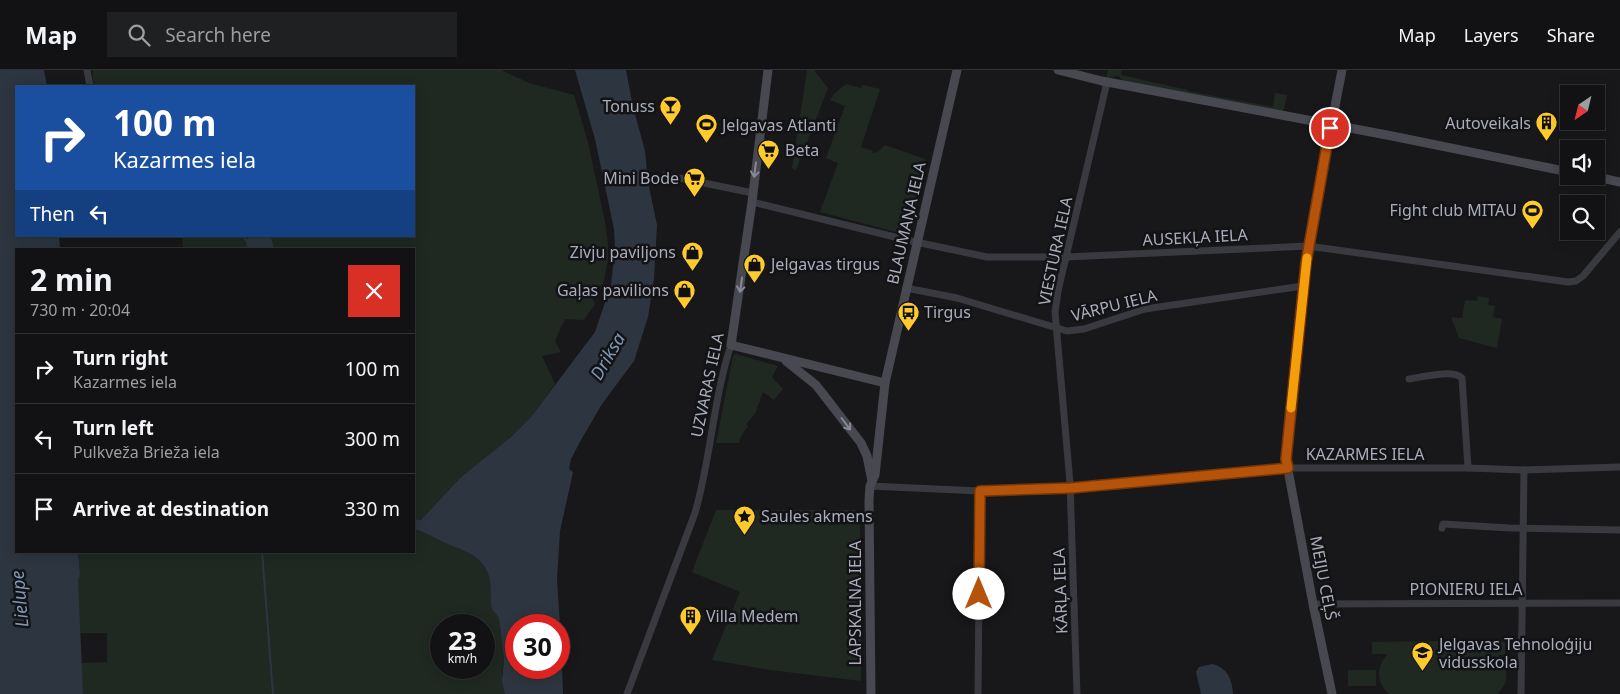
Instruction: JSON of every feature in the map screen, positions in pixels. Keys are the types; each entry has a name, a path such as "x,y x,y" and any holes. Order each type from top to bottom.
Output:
{"street":[{"path":"87,70 90,85"},
{"name":"UZVARAS IELA","path":"628,694 701,493 721,385 731,345 753,197 768,70"},
{"name":"BLAUMAŅA IELA","path":"885,383 957,70"},
{"path":"1058,70 1107,82 1560,170"},
{"name":"MEIJU CEĻŠ","path":"1332,694 1286,459 1308,246 1342,70"},
{"name":"VIESTURA IELA","path":"1071,488 1055,312 1058,291 1107,82"},
{"name":"AUSEKĻA IELA","path":"665,175 753,197 917,243 987,258 1308,246 1568,282 1576,281 1583,276 1620,232"},
{"path":"1605,179 1620,182"},
{"name":"VĀRPU IELA","path":"906,288 957,298 1067,331 1084,329 1145,309 1303,286"},
{"name":"LAPSKALNA IELA","path":"731,345 885,383 875,475 871,484"},
{"name":"LAPSKALNA IELA","path":"779,357 795,367 816,385 861,443 867,456 871,484 869,510 871,694"},
{"path":"816,385 817,378 824,368"},
{"path":"1409,379 1447,374 1456,374 1462,378 1468,468"},
{"name":"KAZARMES IELA","path":"871,484 980,491 1071,488 1288,468 1468,468 1524,470 1620,467"},
{"path":"1521,694 1524,470"},
{"name":"KĀRĻA IELA","path":"1071,488 1077,694"},
{"path":"978,694 980,491"},
{"path":"1442,528 1444,524 1523,529 1620,530"},
{"name":"PIONIERU IELA","path":"1313,604 1620,603"}],"shaded area":[{"path":"92,70 501,70 529,83 574,95 588,142 606,227 609,254 603,284 589,292 595,304 584,320 565,319 555,341 561,352 542,356 555,384 531,417 511,437 460,478 421,520 415,519 415,248 274,248 271,237 415,237 415,85 94,85"},
{"path":"807,70 814,70 828,88 796,170 792,168"},
{"path":"1108,70 1122,70 1121,75 1188,91 1273,107 1275,93 1287,95 1282,112 1125,82 1118,76 1108,78 1106,77"},
{"path":"846,84 861,88 863,85 880,89 861,147 873,151 871,153 878,152 885,145 925,159 908,235 820,212 838,163 826,158 845,106 830,100"},
{"path":"182,237 242,237 246,242 247,248 183,248"},
{"path":"1478,296 1489,298 1488,305 1495,306 1493,317 1502,319 1497,348 1459,338 1451,317 1462,318 1465,301 1477,301"},
{"path":"736,354 778,366 772,377 783,389 774,400 763,392 755,414 746,424 748,426 741,436 739,443 716,443 733,356"},
{"path":"716,510 857,510 856,513 851,515 853,521 860,525 861,681 770,670 712,660 740,592 692,572"},
{"path":"415,529 468,552 479,560 487,571 490,579 491,606 499,619 504,659 502,673 505,694 83,694 81,663 107,662 107,633 80,633 77,580 80,574 78,553 415,553"},
{"name":"Jelgavas Tehnoloģiju vidusskola","path":"1505,640 1505,655 1498,655 1506,670 1506,680 1497,694 1389,694 1382,684 1379,674 1381,664 1388,654 1372,654 1372,642"},
{"path":"1348,670 1376,670 1376,686 1348,686"}],"water":[{"name":"Lielupe","path":"0,70 44,70 47,85 15,85 15,237 59,237 60,248 15,248 15,553 78,553 83,694 0,694"},
{"name":"Driksa","path":"575,70 626,70 633,107 645,151 648,182 657,225 654,279 648,317 634,361 602,404 571,459 569,469 573,472 560,531 557,579 559,614 505,614 505,679 562,679 563,694 505,694 502,682 504,659 499,619 491,606 489,575 487,571 474,556 415,529 415,519 421,520 460,478 511,437 531,417 595,332 611,285 615,249 614,229 595,139"},
{"path":"242,237 247,239 250,237 271,237 274,248 247,248 246,242"},
{"path":"1212,664 1222,668 1228,675 1232,684 1233,694 1201,694 1196,672 1199,667"}],"waterway":[{"path":"262,553 273,694"}],"slow traffic":[{"path":"1291,408 1307,258"}],"place":[{"name":"Tonuss","path":"671,125"},
{"name":"Autoveikals","path":"1547,142"},
{"name":"Jelgavas Atlanti","path":"706,144"},
{"name":"Beta","path":"769,169"},
{"name":"Mini Bode","path":"695,197"},
{"name":"Fight club MITAU","path":"1533,229"},
{"name":"Zivju paviljons","path":"692,271"},
{"name":"Jelgavas tirgus","path":"755,283"},
{"name":"Gaļas pavilions","path":"685,309"},
{"name":"Tirgus","path":"908,331"},
{"name":"Saules akmens","path":"745,535"},
{"name":"Villa Medem","path":"690,635"},
{"name":"Jelgavas Tehnoloģiju vidusskola","path":"1423,672"}],"route":[{"path":"979,594 980,491 1071,488 1288,468 1286,459 1303,286 1308,246 1330,128"}]}
